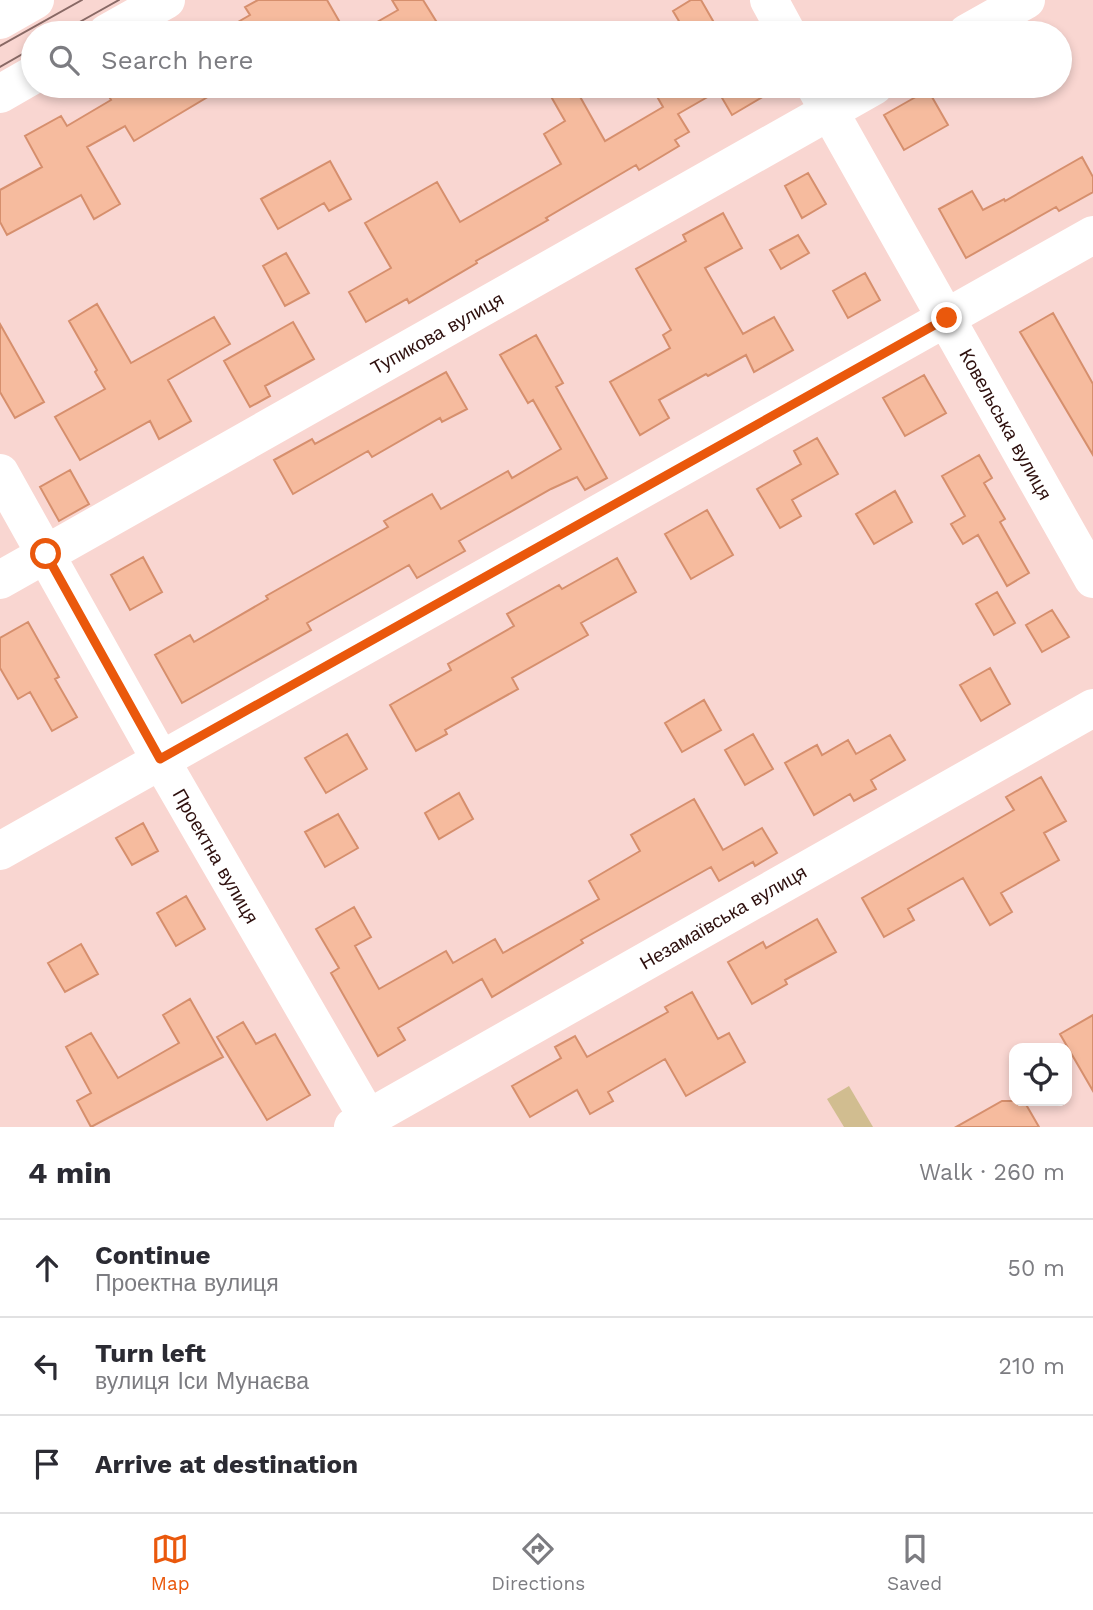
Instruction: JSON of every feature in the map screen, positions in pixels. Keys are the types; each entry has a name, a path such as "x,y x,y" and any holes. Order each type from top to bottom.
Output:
{"street":[{"path":"0,20 35,0"},
{"path":"128,21 166,0"},
{"path":"769,0 780,21"},
{"path":"988,21 1026,0"},
{"path":"0,94 21,82"},
{"name":"Ковельська вулиця","path":"822,99 1093,579"},
{"name":"Тупикова вулиця","path":"0,580 822,99"},
{"path":"0,851 1093,235"},
{"name":"Проектна вулиця","path":"0,473 365,1124"},
{"name":"Незамаївська вулиця","path":"365,1124 1093,708"}],"shaded area":[{"path":"849,1086 873,1127 844,1127 827,1099"}],"building":[{"path":"258,0 327,0 339,21 240,21 250,15 245,7"},
{"path":"392,0 423,0 436,21 379,21 398,10"},
{"path":"691,0 701,0 713,21 679,21 673,11"},
{"path":"110,98 206,98 134,141 125,126 87,147 120,204 94,219 81,195 7,235 0,222 0,190 42,167 25,136 61,116 67,126 111,100"},
{"path":"552,98 581,98 605,141 663,107 658,98 706,98 678,114 689,132 675,140 679,146 639,170 636,165 409,303 407,299 366,322 349,292 391,268 365,223 437,182 460,222 561,164 544,134 565,121"},
{"path":"722,98 761,98 732,115"},
{"path":"914,98 933,98 948,125 904,150 884,115"},
{"path":"1082,157 1093,177 1093,192 1059,211 1056,207 966,258 939,209 972,191 983,210 1004,199 1005,201"},
{"path":"330,161 351,199 329,211 324,203 278,229 261,199"},
{"path":"808,173 826,204 802,218 785,186"},
{"path":"723,213 742,248 705,268 743,334 774,317 793,350 754,372 746,355 659,400 669,418 640,435 610,382 670,348 663,335 671,330 636,269 686,241 683,235"},
{"path":"798,235 809,253 781,269 770,250"},
{"path":"286,253 309,293 285,306 263,266"},
{"path":"865,273 880,300 848,318 833,291"},
{"path":"97,304 131,363 214,317 230,344 168,380 191,421 159,439 150,421 80,460 55,417 105,389 69,321"},
{"path":"1053,313 1093,384 1093,455 1020,332"},
{"path":"293,322 314,359 265,386 270,396 250,407 224,361"},
{"path":"0,324 44,402 15,418 0,392"},
{"path":"536,335 563,383 556,387 607,478 585,490 577,477 551,489 459,541 465,551 417,578 409,565 307,623 311,630 182,703 155,655 190,635 194,642 268,599 266,596 388,527 384,521 432,494 441,509 508,471 512,478 561,449 533,400 528,403 500,355"},
{"path":"446,372 467,409 442,422 440,418 372,457 368,451 293,494 274,460 312,439 315,444"},
{"path":"924,375 946,413 905,436 883,398"},
{"path":"817,438 838,474 792,500 801,516 780,528 757,489 801,464 794,451"},
{"path":"979,455 992,478 984,483 1005,519 1000,522 1029,573 1007,586 978,535 963,544 951,524 965,516 942,476"},
{"path":"70,470 89,504 59,521 40,487"},
{"path":"895,491 912,522 874,544 856,514"},
{"path":"707,510 733,555 691,579 665,534"},
{"path":"143,557 162,592 130,610 111,575"},
{"path":"617,558 636,592 581,623 588,635 512,678 518,689 445,730 447,734 416,751 390,705 451,670 448,664 514,626 507,614 559,585 562,589"},
{"path":"997,592 1015,623 994,635 976,604"},
{"path":"1052,610 1069,637 1042,652 1026,625"},
{"path":"28,622 59,677 55,679 77,717 52,731 30,692 18,699 0,668 0,638"},
{"path":"990,668 1010,704 981,721 960,685"},
{"path":"704,700 721,730 682,752 665,723"},
{"path":"347,734 367,769 326,793 305,758"},
{"path":"753,734 773,769 745,785 725,750"},
{"path":"890,735 905,760 871,780 876,789 854,801 850,794 814,815 785,763 817,745 822,755 848,740 856,754"},
{"path":"1041,777 1066,821 1044,833 1059,860 1001,893 1012,912 990,925 963,878 908,909 914,920 884,937 862,898 1014,810 1006,797"},
{"path":"459,793 473,819 439,839 425,813"},
{"path":"694,799 723,850 762,828 777,853 755,866 753,862 719,881 711,867 581,940 583,943 492,997 482,979 398,1028 405,1040 378,1056 331,973 339,968 316,929 354,907 371,937 355,946 379,989 446,951 453,963 495,939 503,953 599,899 589,881 640,851 631,835"},
{"path":"338,814 358,848 325,867 305,832"},
{"path":"143,823 158,851 132,865 116,838"},
{"path":"186,896 205,929 176,946 157,913"},
{"path":"817,919 836,952 785,980 787,984 752,1004 728,962 763,942 766,948"},
{"path":"81,944 98,974 65,992 48,963"},
{"path":"692,992 718,1039 729,1033 745,1062 686,1096 665,1059 608,1092 613,1101 590,1114 577,1090 530,1117 512,1086 561,1058 555,1047 575,1036 587,1057 668,1012 665,1007"},
{"path":"190,999 223,1057 91,1127 77,1101 91,1093 66,1047 91,1033 118,1078 179,1043 163,1015"},
{"path":"1093,1015 1093,1091 1072,1055 1072,1043 1065,1043 1060,1034"},
{"path":"243,1022 256,1044 275,1034 310,1095 267,1120 217,1037"},
{"path":"1002,1101 1009,1101 1009,1106 1027,1106 1039,1127 956,1127"}],"tram line":[{"path":"45,21 82,0"},
{"path":"81,21 119,0"},
{"path":"0,46 21,34"},
{"path":"0,67 21,55"}],"route":[{"path":"46,554 160,759 947,318"}]}
